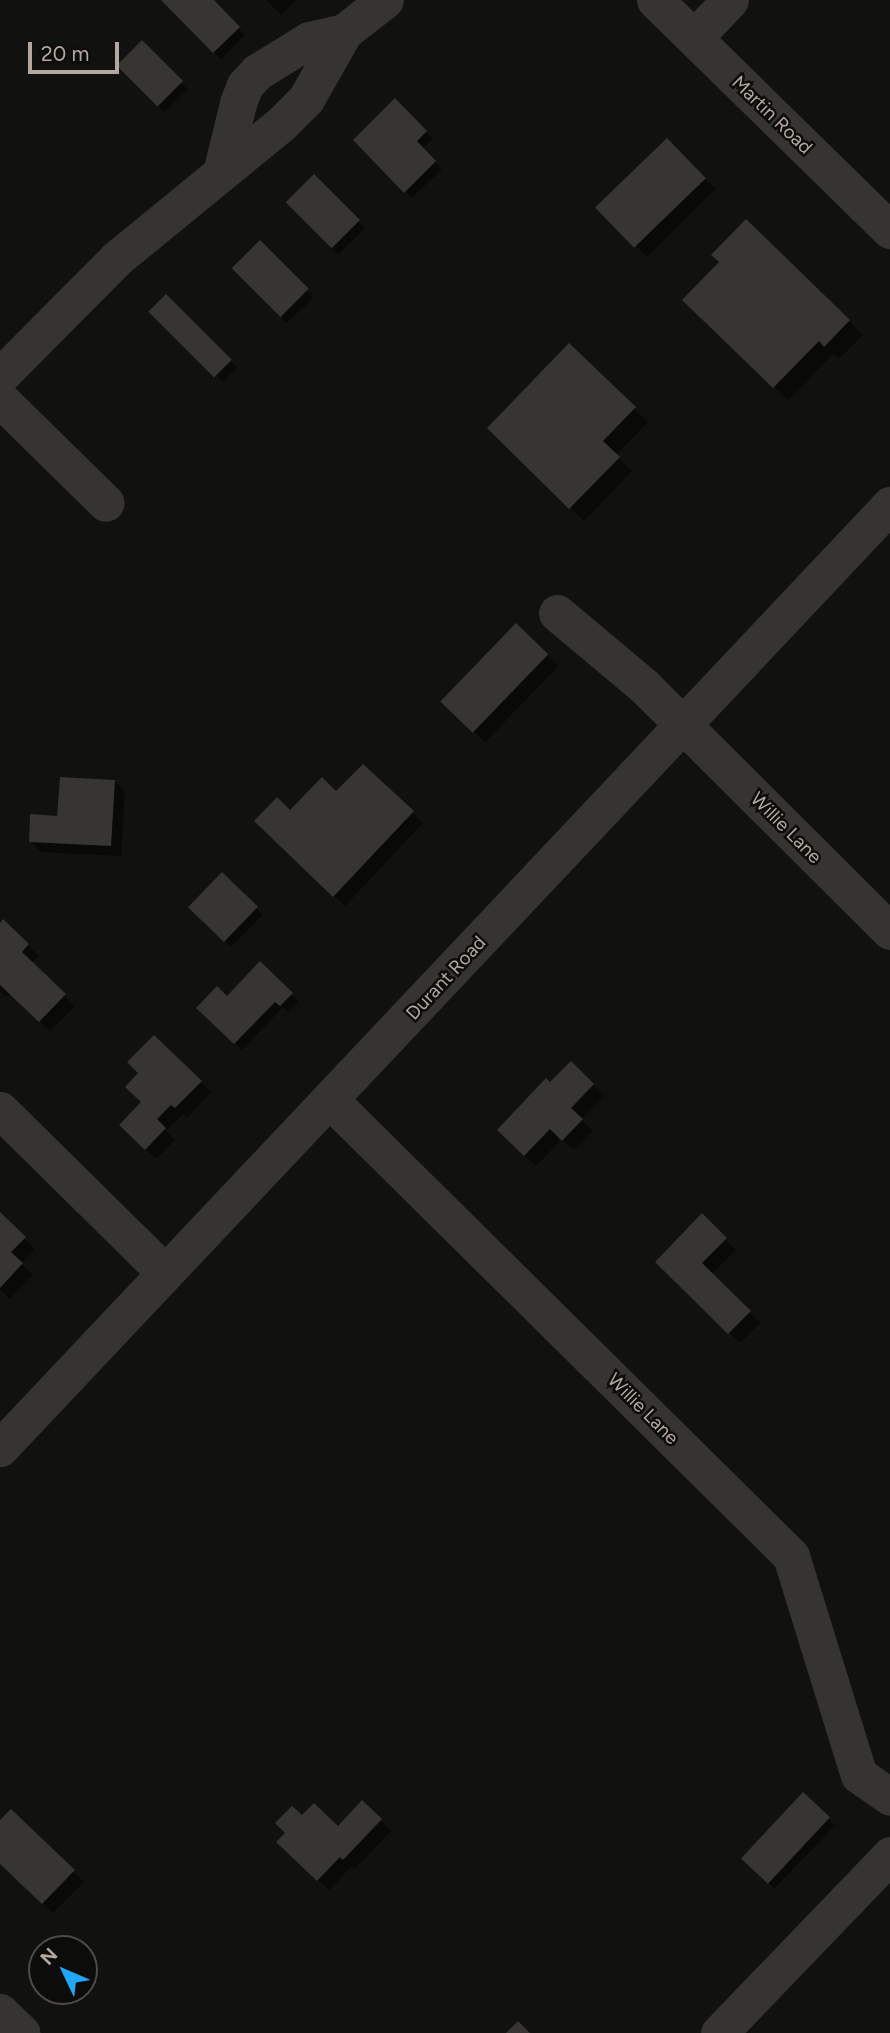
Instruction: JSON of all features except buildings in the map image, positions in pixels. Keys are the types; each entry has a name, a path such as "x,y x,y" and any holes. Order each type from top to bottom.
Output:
{"street":[{"path":"0,376 116,259 306,99 344,32 385,0"},
{"name":"Martin Road","path":"655,0 890,230"},
{"path":"694,38 730,0"},
{"path":"221,173 245,85 257,72 309,40 344,32"},
{"path":"0,398 106,503"},
{"name":"Durant Road","path":"0,1448 164,1272 331,1101 890,505"},
{"name":"Willie Lane","path":"557,613 643,686 890,930"},
{"name":"Willie Lane","path":"331,1101 791,1556 859,1775 890,1797"},
{"path":"0,1110 164,1272"},
{"path":"719,2033 890,1854"},
{"path":"0,2012 22,2033"}]}
